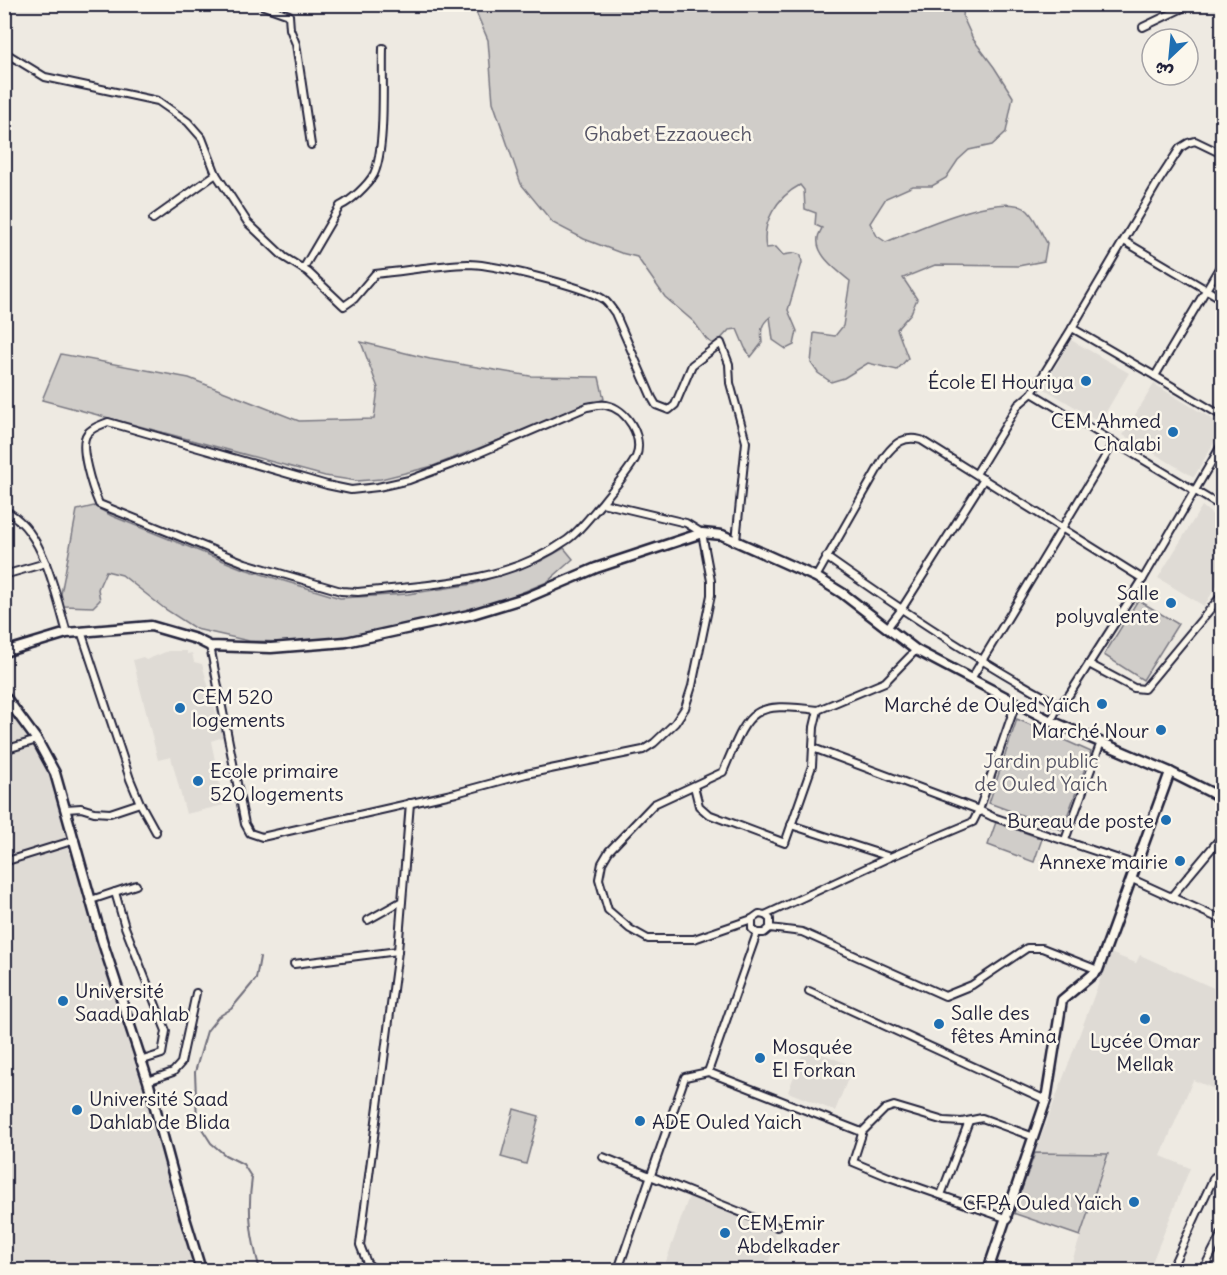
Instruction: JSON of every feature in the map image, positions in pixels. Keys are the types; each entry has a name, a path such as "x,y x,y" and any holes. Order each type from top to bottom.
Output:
{"street":[{"path":"91,4 98,7 115,4"},
{"path":"258,4 289,15 290,29 296,44 311,145"},
{"path":"1143,27 1191,4"},
{"path":"303,269 340,206 350,201 373,175 380,146 383,48"},
{"path":"4,52 45,76 158,101 188,122 202,138 216,174 248,223 284,257 303,269 344,306 354,299 375,274 470,264 525,274 584,291 602,298 615,313 652,398 662,409 669,410 675,405 692,365 721,343 729,364 730,383 746,442 736,541"},
{"path":"976,474 1018,405 1032,393 1180,148 1195,141 1222,154"},
{"path":"153,219 216,174"},
{"path":"1124,241 1222,299"},
{"path":"1155,376 1222,263"},
{"path":"1072,328 1222,416"},
{"path":"1032,393 1222,507"},
{"path":"606,405 618,410 627,418 635,432 638,444 636,457 602,503 570,538 539,558 460,582 358,592 341,591 245,563 99,504 94,492 84,442 86,434 95,427 108,422 351,490 409,480 463,460 587,407 606,405"},
{"path":"816,578 885,456 899,442 911,438 921,440 1143,579"},
{"path":"971,679 1114,442"},
{"path":"1051,721 1059,705 1069,695 1143,579 1222,444"},
{"path":"887,628 901,610 984,479"},
{"path":"210,646 245,824 250,833 262,837 526,774 643,750 675,723 685,708 692,686 711,595 711,581 702,533 686,523 602,503"},
{"path":"4,510 15,515 26,525 36,542 46,563 68,633"},
{"path":"4,652 68,633 151,626 195,639 210,646 271,648 346,642 469,615 528,597 596,568 702,533 722,535 816,578 842,593 916,650 1016,703 1051,721 1170,772 1222,798"},
{"path":"826,557 901,610 1059,705"},
{"path":"4,575 46,563"},
{"path":"1089,664 1134,688 1144,689 1222,595"},
{"path":"81,631 130,779 156,832"},
{"path":"916,650 885,682 818,711 784,706 760,711 753,715 741,731 723,772 654,804 609,850 602,863 599,879 608,910 630,929 648,939 694,939 752,919 759,914 765,915 890,857 973,822 1016,703"},
{"path":"4,695 37,741 55,773 91,900 148,1081 201,1270"},
{"path":"694,786 699,806 708,814 785,843 812,766 814,727 818,711"},
{"path":"4,750 37,741"},
{"path":"1065,840 1101,742"},
{"path":"813,748 993,817 1137,865"},
{"path":"988,1270 1008,1219 1046,1100 1062,1000 1098,970 1170,772"},
{"path":"66,809 81,808 110,813 140,803"},
{"path":"375,1270 367,1263 360,1245 398,951 410,803"},
{"path":"791,825 890,857"},
{"path":"1171,897 1222,836"},
{"path":"4,862 75,840"},
{"path":"1132,879 1222,921"},
{"path":"91,900 136,885"},
{"path":"115,892 125,927 166,1031 162,1054 140,1061"},
{"path":"368,920 402,901"},
{"path":"765,915 770,920 770,928"},
{"path":"752,919 751,926 757,933 764,933 770,928 801,932 945,996 972,985 1027,948 1042,948 1098,970"},
{"path":"708,1072 757,933"},
{"path":"294,964 398,951"},
{"path":"809,991 1046,1100"},
{"path":"148,1081 173,1072 181,1063 196,993"},
{"path":"618,1270 685,1077 708,1072 862,1132"},
{"path":"1008,1219 853,1162 862,1132 890,1106 944,1121 969,1121 982,1118 1034,1137"},
{"path":"941,1195 969,1121"},
{"path":"603,1157 777,1227"},
{"path":"1172,1270 1214,1177 1222,1178"},
{"path":"1206,1264 1222,1234"}],"shaded area":[{"name":"École El Houriya","path":"1071,340 1129,373 1100,422 1043,388"},
{"name":"CEM Ahmed Chalabi","path":"1154,384 1222,425 1222,429 1194,477 1123,435"},
{"path":"1202,506 1214,516 1213,519 1222,525 1222,577 1204,606 1158,578"},
{"name":"CEM 520 logements","path":"168,651 187,651 187,654 192,653 194,662 202,664 223,737 211,741 224,805 186,814 171,757 158,760 133,660 143,657 146,660"},
{"name":"Université Saad Dahlab","path":"4,695 55,773 201,1270 5,1270"},
{"path":"1110,953 1136,963 1140,955 1218,990 1222,980 1222,1092 1193,1080 1161,1156 1190,1168 1149,1270 1069,1270 1108,1155 1035,1153"},
{"path":"805,1047 853,1066 835,1111 788,1092"},
{"name":"CEM Emir Abdelkader","path":"689,1196 771,1226 777,1241 765,1270 663,1270"}],"green space":[{"name":"Ghabet Ezzaouech","path":"473,5 964,5 963,17 973,39 1013,97 1006,132 992,145 969,150 958,160 946,178 932,186 913,186 886,198 870,223 877,236 886,242 958,214 980,208 1016,205 1031,214 1047,243 1044,261 1018,266 935,265 903,278 917,299 911,313 897,329 908,358 897,370 868,363 844,378 831,382 818,373 811,363 814,333 835,336 843,326 850,281 828,262 820,250 818,238 822,228 815,225 816,213 805,209 804,190 800,185 784,196 772,212 768,220 765,239 766,248 776,247 783,255 795,253 801,255 802,263 788,310 797,331 794,345 786,349 773,340 770,317 762,329 762,343 751,357 737,329 729,330 715,345 707,340 694,322 665,297 637,257 584,239 553,223 521,184 493,102 488,40"},
{"path":"361,342 430,359 530,376 599,377 604,399 433,466 381,479 357,481 325,476 42,400 61,354 189,378 299,421 374,419 378,388"},
{"path":"94,506 112,516 241,568 340,598 408,594 473,584 541,561 564,548 573,559 547,582 496,603 445,618 332,639 285,642 249,641 196,629 165,609 122,575 106,571 98,589 100,600 93,607 64,606 61,594 77,510"},
{"path":"1138,600 1178,624 1143,680 1104,655"},
{"name":"Jardin public de Ouled Yaïch","path":"1017,719 1091,752 1062,830 989,803"},
{"path":"996,822 1042,839 1034,862 988,845"},
{"path":"514,1109 539,1116 526,1164 501,1157"},
{"path":"1035,1153 1108,1154 1080,1236 1013,1213"}],"waterway":[{"path":"260,957 256,979 231,1009 218,1017 207,1031 195,1072 197,1121 211,1143 225,1155 243,1164 252,1178 251,1225 260,1270"}],"place":[{"name":"École El Houriya","path":"1086,381"},
{"name":"CEM Ahmed Chalabi","path":"1173,432"},
{"name":"Salle polyvalente","path":"1171,603"},
{"name":"Marché de Ouled Yaïch","path":"1102,704"},
{"name":"CEM 520 logements","path":"180,708"},
{"name":"Marché Nour","path":"1161,730"},
{"name":"Ecole primaire 520 logements","path":"198,781"},
{"name":"Bureau de poste","path":"1166,820"},
{"name":"Annexe mairie","path":"1180,861"},
{"name":"Université Saad Dahlab","path":"63,1001"},
{"name":"Lycée Omar Mellak","path":"1145,1019"},
{"name":"Salle des fêtes Amina","path":"939,1024"},
{"name":"Mosquée El Forkan","path":"760,1058"},
{"name":"Université Saad Dahlab de Blida","path":"77,1110"},
{"name":"ADE Ouled Yaich","path":"640,1121"},
{"name":"CFPA Ouled Yaïch","path":"1134,1202"},
{"name":"CEM Emir Abdelkader","path":"725,1233"}]}
